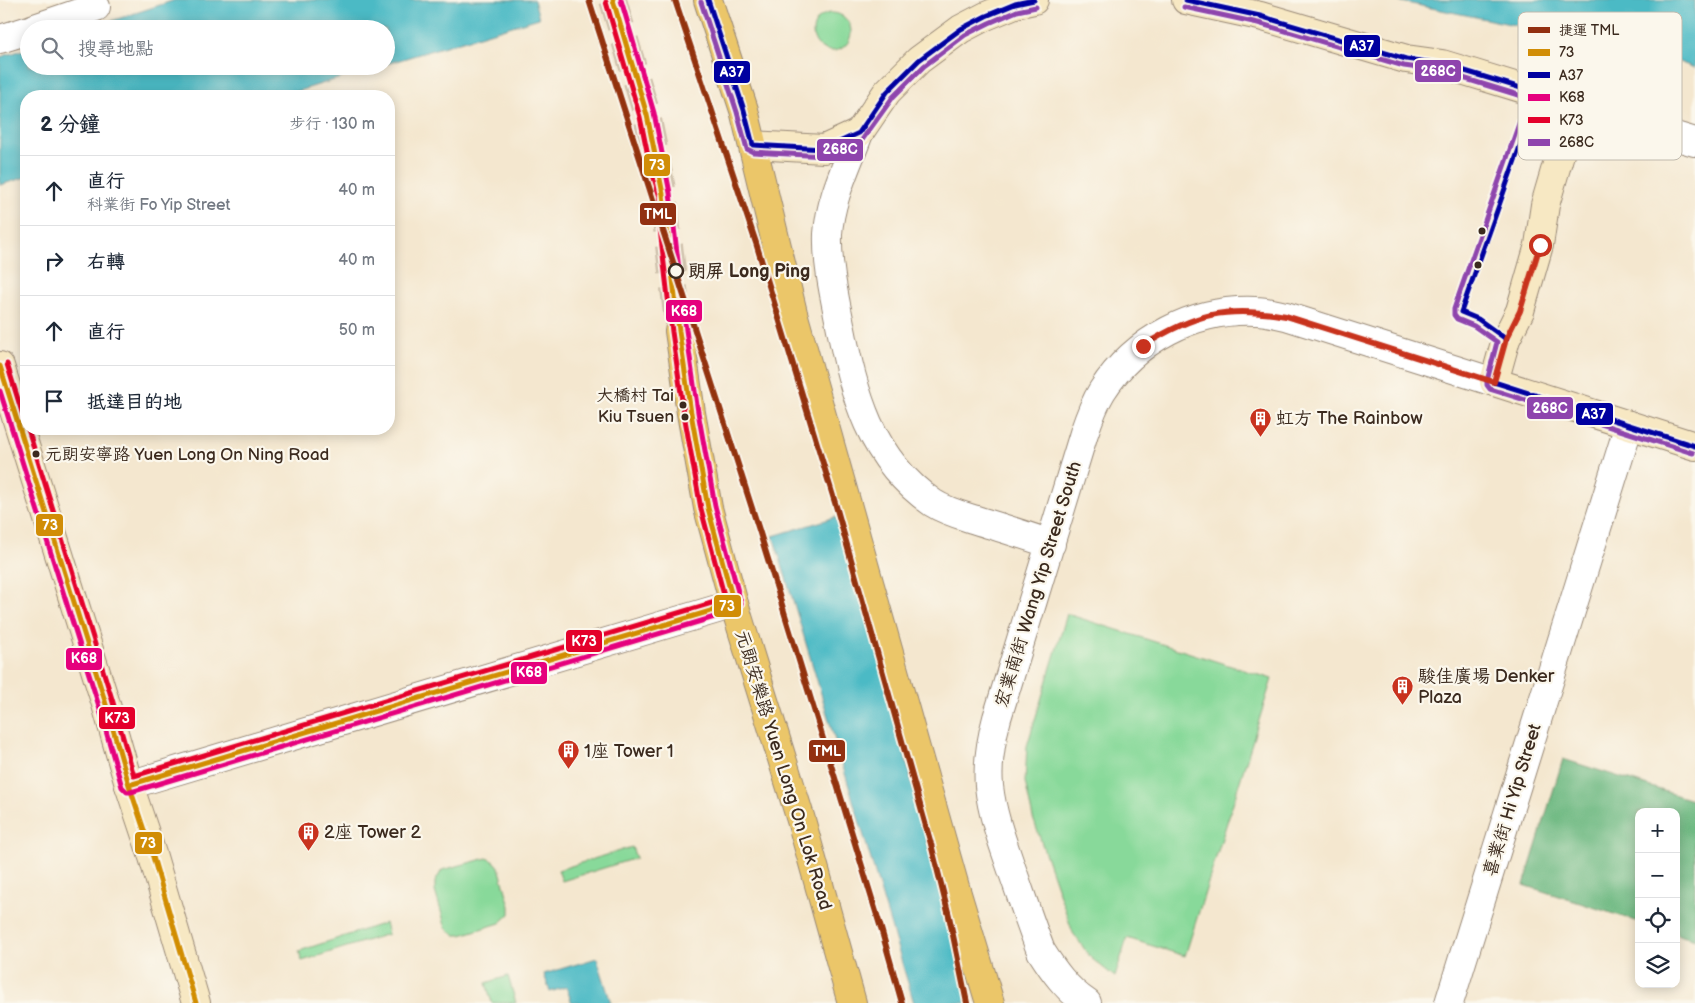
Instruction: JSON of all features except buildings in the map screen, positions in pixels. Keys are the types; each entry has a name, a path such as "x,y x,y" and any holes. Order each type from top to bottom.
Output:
{"main road":[{"path":"708,0 744,110 793,313 955,887 990,1003"},
{"name":"元朗安樂路 Yuen Long On Lok Road","path":"679,331 708,508 734,604 801,820 852,1003"}],"street":[{"path":"1034,0 1015,4 961,29 919,60 887,92 859,133 831,212 828,234 834,297 856,394 878,444 895,468 918,491 936,504 952,512 1051,544"},
{"path":"1186,0 1260,16 1406,59 1442,64 1518,88"},
{"path":"57,20 96,7"},
{"path":"0,39 20,32"},
{"path":"753,145 824,149 859,133"},
{"path":"1682,138 1695,142"},
{"path":"1558,160 1545,205 1540,245 1520,311 1506,339 1494,382 1695,446"},
{"name":"宏業南街 Wang Yip Street South","path":"1087,1003 1066,985 1052,969 1041,951 998,829 992,807 988,762 997,718 1092,411 1103,390 1121,366 1143,346 1169,330 1197,318 1226,312 1264,312 1286,316 1494,382"},
{"path":"0,366 20,430"},
{"name":"喜業街 Hi Yip Street","path":"1449,1003 1629,425"},
{"path":"22,435 105,701 196,1003"},
{"path":"129,785 734,604"}],"green space":[{"path":"832,13 845,19 851,32 845,45 832,51 819,45 813,32 819,19"},
{"path":"1067,614 1272,679 1185,956 1127,938 1115,977 1091,958 1073,933 1033,818 1025,782 1027,746"},
{"path":"1563,759 1695,801 1695,940 1680,935 1680,808 1635,808 1635,921 1524,885"},
{"path":"632,847 636,858 562,881 558,870"},
{"path":"487,858 499,867 510,906 510,914 500,923 461,935 455,935 446,928 435,891 435,882 442,870"},
{"path":"385,923 388,934 302,961 299,951"},
{"path":"508,976 516,1003 492,1003 486,983"}],"water":[{"path":"175,0 534,0 539,18 395,61 395,20 114,20"},
{"path":"1392,0 1695,0 1695,68 1682,63 1682,12 1518,12 1518,26"},
{"path":"20,51 20,75 351,75 302,90 20,90 20,179 0,185 0,57"},
{"path":"836,517 876,643 969,1003 914,1003 773,536"},
{"path":"597,958 611,1003 572,1003 566,987 550,992 544,974"}],"tunnel":[{"path":"613,0 647,115 663,194 679,331"}],"metro line":[{"name":"TML","path":"589,0 759,530 880,925 902,1003"},
{"name":"TML","path":"675,0 756,243 836,506 931,844 949,916 967,1003"}],"transit line":[{"name":"73","path":"129,785 734,604 708,508 691,413 679,331 663,194 647,115 613,0"},
{"name":"K68","path":"0,391 98,703 122,787 127,792 738,610 741,603 715,506 698,412 686,330 670,193 654,113 621,0"},
{"name":"A37","path":"708,0 744,110 753,145"},
{"name":"A37","path":"753,145 824,149 859,133 887,92 919,60 961,29 1015,4 1034,0"},
{"name":"A37","path":"1186,0 1260,16 1406,59 1442,64 1518,87"},
{"name":"K73","path":"30,435 134,776 725,599 701,509 684,414 672,332 656,195 640,117 606,2"},
{"name":"268C","path":"701,2 737,112 747,149 753,152 825,156 862,140 893,97 924,66 965,35 1017,11 1036,7"},
{"name":"268C","path":"1184,7 1258,23 1404,66 1440,71 1518,95"},
{"name":"268C","path":"1518,127 1454,309 1454,315 1457,319 1474,326 1497,342 1487,385 1490,389 1693,453"},
{"name":"A37","path":"1461,312 1518,152"},
{"name":"A37","path":"1461,312 1478,319 1506,339"},
{"name":"K73","path":"7,364 20,406"},
{"name":"73","path":"0,366 20,430"},
{"name":"A37","path":"1494,382 1695,446"},
{"name":"73","path":"22,435 105,701 129,785 153,857 196,1003"}],"place":[{"name":"朗屏 Long Ping","path":"676,271"},
{"name":"大橋村 Tai Kiu Tsuen","path":"683,405"},
{"name":"虹方 The Rainbow","path":"1260,437"},
{"name":"元朗安寧路 Yuen Long On Ning Road","path":"36,454"},
{"name":"駿佳廣場 Denker Plaza","path":"1402,705"},
{"name":"1座 Tower 1","path":"568,770"},
{"name":"2座 Tower 2","path":"308,851"}],"route":[{"path":"1143,346 1169,330 1197,318 1226,312 1256,311 1286,316 1494,382 1506,339 1520,311 1540,245"}]}
